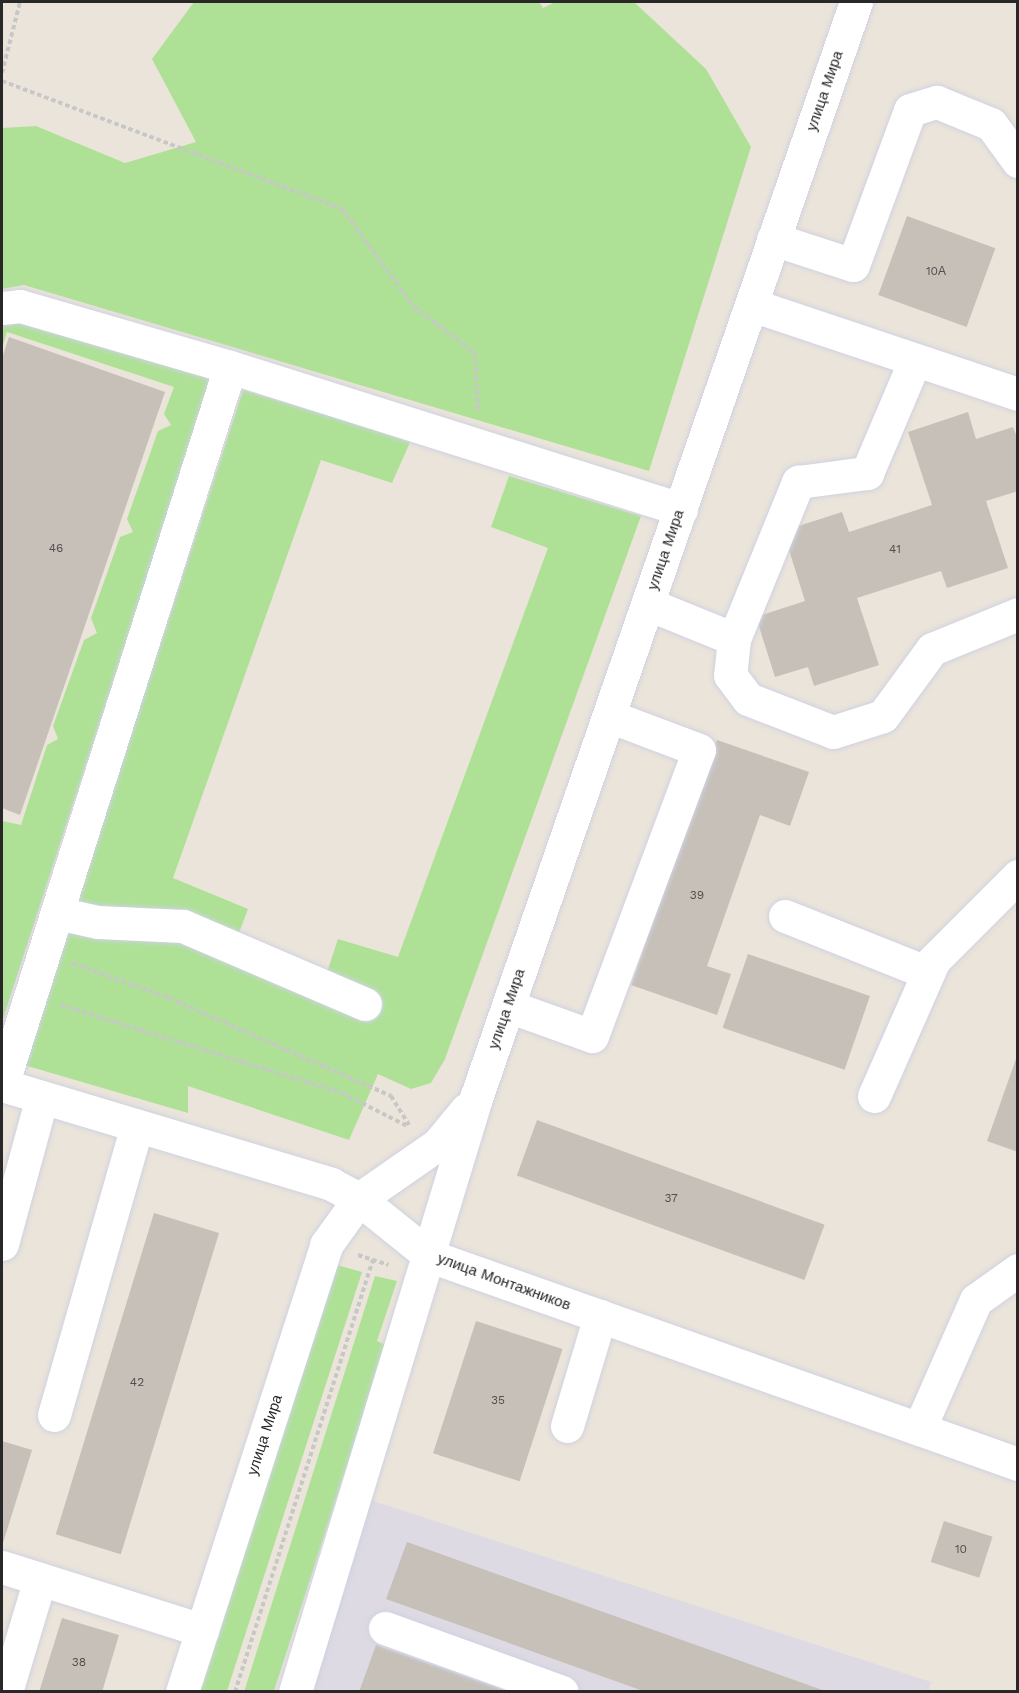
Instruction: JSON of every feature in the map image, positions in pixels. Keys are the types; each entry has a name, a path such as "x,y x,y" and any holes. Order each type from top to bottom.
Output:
{"street":[{"name":"улица Мира","path":"295,1692 430,1256 476,1098 856,2"},
{"path":"773,239 853,265 910,110 937,102 991,124 1017,162"},
{"path":"752,304 1017,394"},
{"path":"2,308 20,306 230,367 479,448 681,509"},
{"path":"915,360 867,473 798,482 734,639 730,675 748,699 833,732 883,716 932,649 1017,614"},
{"path":"2,1085 230,367"},
{"path":"648,604 734,639"},
{"path":"508,1006 592,1036 699,750 609,716"},
{"path":"874,1096 934,960 1017,876"},
{"path":"57,913 98,922 183,926 365,1005"},
{"path":"785,916 928,973"},
{"name":"улица Монтажников","path":"2,1085 331,1184 359,1199 430,1256 1017,1464"},
{"path":"2,1245 42,1097"},
{"name":"улица Мира","path":"182,1692 326,1245 359,1199 438,1144 476,1098"},
{"path":"54,1415 137,1126"},
{"path":"919,1429 976,1300 1017,1270"},
{"path":"567,1426 600,1316"},
{"path":"2,1567 202,1630"},
{"path":"6,1692 40,1579"},
{"path":"385,1628 562,1692"}],"path":[{"path":"2,73 20,2"},
{"path":"2,81 342,209 414,306 475,353 479,448"},
{"path":"30,999 95,1012 342,1093 411,1127 391,1096 169,998 72,963 42,959"},
{"path":"347,1252 400,1269"},
{"path":"235,1692 373,1260"}],"shaded area":[{"path":"367,1499 931,1682 928,1692 305,1692"}],"green space":[{"path":"194,2 539,2 543,8 555,2 634,2 706,69 751,147 649,471 24,285 2,289 2,128 36,126 125,163 196,142 152,59"},
{"path":"2,318 201,367 211,381 2,1022 2,821 21,825 47,745 58,739 53,726 84,640 97,633 91,618 120,537 133,532 127,519 158,431 171,425 164,414 174,387 7,332 2,348"},
{"path":"243,390 411,440 392,483 321,460 173,878 248,909 229,959 321,990 338,939 398,957 548,548 491,527 509,476 641,516 445,1059 431,1083 411,1089 378,1074 349,1140 188,1086 188,1113 24,1065"},
{"path":"333,1264 362,1272 227,1691 199,1692"},
{"path":"375,1276 397,1281 377,1341 386,1345 274,1691 244,1692"}],"building":[{"path":"907,216 995,248 967,327 878,295"},
{"path":"9,337 165,392 20,815 2,808 2,358"},
{"path":"968,412 976,439 1013,427 1018,440 1018,491 986,501 1008,568 947,588 941,571 857,598 879,665 814,686 808,667 775,677 756,617 805,601 783,531 842,512 849,532 932,505 908,432"},
{"path":"717,740 809,772 790,826 760,815 707,966 731,974 717,1015 631,985"},
{"path":"748,954 870,996 845,1070 723,1028"},
{"path":"1018,1056 1018,1152 987,1141"},
{"path":"537,1120 825,1225 804,1280 517,1175"},
{"path":"154,1213 219,1233 121,1554 56,1534"},
{"path":"476,1321 563,1349 520,1481 433,1453"},
{"path":"2,1441 32,1450 2,1546"},
{"path":"944,1521 993,1537 979,1578 931,1562"},
{"path":"407,1542 825,1692 646,1692 386,1599"},
{"path":"62,1618 119,1635 102,1692 39,1692"},
{"path":"376,1645 506,1691 506,1692 359,1692"}]}
